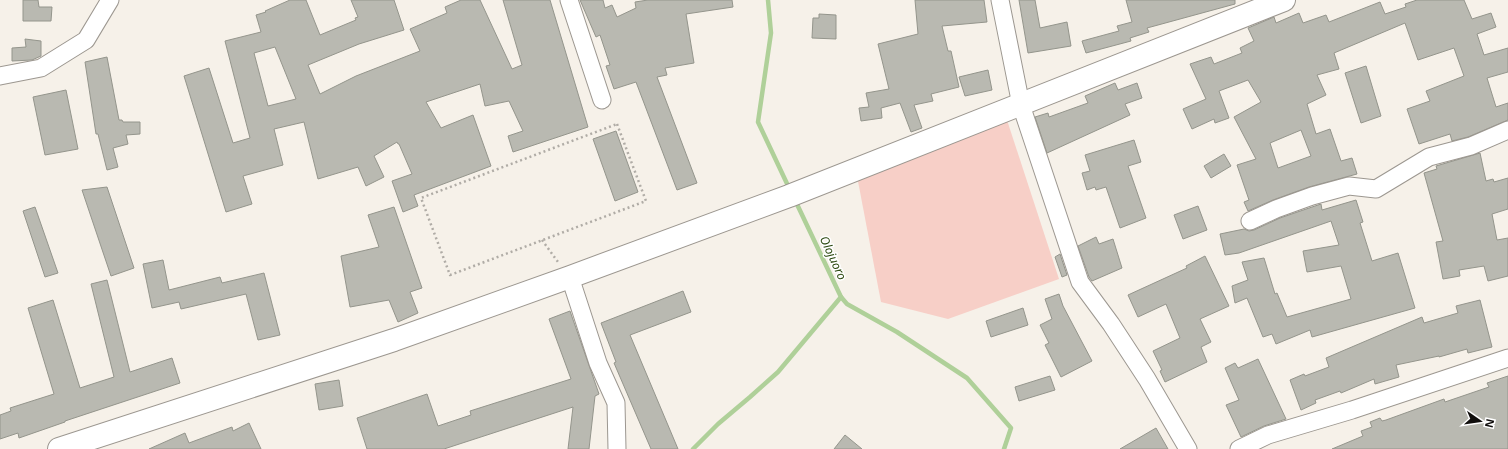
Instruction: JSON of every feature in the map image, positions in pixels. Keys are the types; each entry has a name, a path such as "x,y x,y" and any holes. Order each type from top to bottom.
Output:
{"street":[{"path":"0,76 41,68 86,40 110,0"},
{"path":"569,0 602,100"},
{"path":"1000,0 1021,105 1080,282 1111,324 1143,373 1188,449"},
{"path":"59,449 394,340 570,277 789,196 1284,0"},
{"path":"1250,221 1276,209 1349,186 1376,188 1429,157 1471,146 1508,130"},
{"path":"570,277 598,363 616,403 617,449"},
{"path":"1240,449 1268,435 1352,410 1508,358"}],"path":[{"path":"617,124 646,201 542,240 450,275 421,198 617,124"},
{"path":"542,240 570,277"}],"shaded area":[{"path":"1006,117 1059,279 948,319 881,302 857,176"}],"building":[{"path":"23,0 38,0 39,7 52,7 51,21 23,21"},
{"path":"290,0 306,0 320,35 356,20 355,18 358,17 351,0 394,0 404,30 359,44 308,65 320,94 356,76 420,51 410,29 447,13 445,7 461,0 480,0 512,69 522,65 503,0 550,0 588,127 513,152 508,136 523,131 509,101 485,106 480,84 426,102 441,128 473,115 491,166 414,195 418,206 403,212 392,181 412,174 397,142 374,156 384,177 366,186 358,167 318,179 304,122 274,129 283,165 243,176 252,204 226,212 184,76 209,68 233,143 250,138 225,41 261,32 256,15 266,12 265,11","holes":["275,47 296,99 268,106 254,53"]},
{"path":"580,0 603,0 605,8 612,5 617,17 636,8 635,2 648,0 732,0 733,7 686,14 694,63 665,68 667,75 657,77 697,183 677,190 636,82 614,89 606,66 610,65 600,35 596,37"},
{"path":"915,0 984,0 987,22 942,26 948,51 951,51 959,87 931,94 933,101 914,105 922,128 911,132 900,103 881,108 882,118 861,121 859,108 869,107 866,93 889,89 878,44 918,34"},
{"path":"1019,0 1035,0 1040,28 1067,22 1071,46 1028,53"},
{"path":"1126,0 1235,0 1235,4 1147,28 1149,32 1130,38 1131,41 1086,53 1082,41 1119,31 1117,26 1132,22"},
{"path":"1417,0 1464,0 1472,19 1491,13 1496,27 1477,34 1484,55 1508,48 1508,72 1487,78 1496,107 1508,103 1508,120 1468,137 1452,141 1450,134 1419,144 1407,109 1430,101 1426,91 1464,76 1454,48 1418,60 1405,23 1334,53 1339,69 1317,75 1326,95 1307,104 1316,134 1330,129 1341,161 1352,158 1357,174 1309,187 1248,211 1244,202 1249,200 1237,165 1256,159 1234,117 1261,102 1248,80 1219,91 1229,118 1215,123 1214,119 1192,129 1183,109 1206,99 1190,64 1211,57 1214,64 1242,53 1240,48 1254,41 1248,28 1274,17 1276,23 1299,13 1303,23 1326,15 1329,22 1380,2 1385,14 1406,7 1405,4","holes":["1301,130 1311,156 1278,168 1270,143"]},
{"path":"819,14 836,15 836,39 812,38 813,18 819,18"},
{"path":"25,39 41,41 41,56 32,60 12,61 12,48 26,47"},
{"path":"107,57 119,120 122,120 123,122 140,122 140,134 126,135 128,144 113,148 118,167 107,170 98,134 96,134 85,62"},
{"path":"1366,66 1381,116 1361,123 1345,73"},
{"path":"988,70 992,90 965,96 959,77"},
{"path":"1115,83 1118,90 1137,83 1142,98 1125,104 1130,115 1047,153 1035,117 1048,113 1049,117 1088,103 1085,96"},
{"path":"66,90 78,149 45,155 33,97"},
{"path":"616,131 638,192 615,201 593,139"},
{"path":"1134,140 1141,162 1128,166 1146,218 1120,228 1106,187 1096,190 1095,187 1087,190 1082,173 1090,171 1085,155"},
{"path":"1480,153 1486,181 1493,179 1494,182 1508,178 1508,209 1492,214 1497,240 1508,238 1508,276 1488,281 1484,266 1459,270 1460,276 1443,279 1436,242 1443,241 1424,173 1437,169 1436,166"},
{"path":"1224,154 1231,166 1211,178 1204,166"},
{"path":"107,187 134,268 111,276 82,190"},
{"path":"1356,200 1363,222 1360,223 1372,261 1398,253 1415,308 1312,337 1310,330 1276,344 1272,334 1263,337 1247,298 1235,303 1232,286 1248,280 1242,262 1264,258 1275,294 1277,293 1287,317 1351,299 1341,266 1307,272 1303,251 1339,245 1331,221 1239,253 1225,255 1220,234 1244,229 1249,231 1254,230 1280,218 1321,204 1322,210"},
{"path":"1198,206 1207,230 1183,239 1174,215"},
{"path":"35,207 58,273 45,277 23,211"},
{"path":"394,207 422,288 410,292 418,313 398,322 389,300 350,307 341,256 379,247 368,215"},
{"path":"1096,237 1099,244 1113,239 1122,268 1092,281 1089,277 1078,246"},
{"path":"1060,254 1067,275 1062,277 1055,257"},
{"path":"1205,256 1229,306 1200,319 1211,342 1201,347 1207,362 1165,382 1160,371 1162,370 1153,351 1180,338 1166,304 1138,317 1128,295 1187,268 1186,266"},
{"path":"163,260 169,290 220,277 222,283 264,273 280,335 258,340 246,294 181,309 179,302 152,308 143,264"},
{"path":"107,280 130,372 172,358 180,383 65,421 19,438 18,433 0,439 0,415 11,411 10,408 54,394 28,308 53,300 80,388 114,377 91,284"},
{"path":"683,291 691,312 630,335 678,449 651,449 614,363 616,362 601,323"},
{"path":"1059,294 1063,306 1092,361 1061,377 1045,345 1049,343 1040,325 1052,319 1045,299"},
{"path":"1480,300 1492,347 1468,353 1467,349 1439,357 1396,365 1399,377 1375,384 1374,379 1341,393 1340,391 1315,400 1316,403 1301,410 1290,380 1304,374 1305,376 1329,367 1326,358 1422,317 1424,323 1458,313 1456,306"},
{"path":"1023,308 1028,325 991,337 986,321"},
{"path":"570,311 599,394 595,396 589,449 568,449 573,407 444,449 367,449 357,418 427,394 438,426 471,415 470,411 571,379 549,319"},
{"path":"1258,359 1286,419 1264,426 1241,437 1226,405 1239,400 1225,368 1235,363 1238,368"},
{"path":"1050,376 1055,390 1019,401 1015,387"},
{"path":"1508,376 1508,449 1332,449 1363,436 1361,431 1372,427 1370,422 1380,418 1382,421 1386,420 1444,399 1445,402 1489,387 1487,383"},
{"path":"339,380 343,406 319,410 315,384"},
{"path":"249,423 261,449 149,449 185,433 189,443 232,427 233,431"},
{"path":"1156,428 1168,449 1120,449"},
{"path":"845,435 862,449 834,449"}],"waterway":[{"name":"Olojuoro","path":"768,0 771,33 758,122 790,190"},
{"name":"Olojuoro","path":"795,200 841,297 847,304 897,332 967,378 1011,428 1004,449"},
{"path":"693,449 718,424 778,372 841,297"}]}
